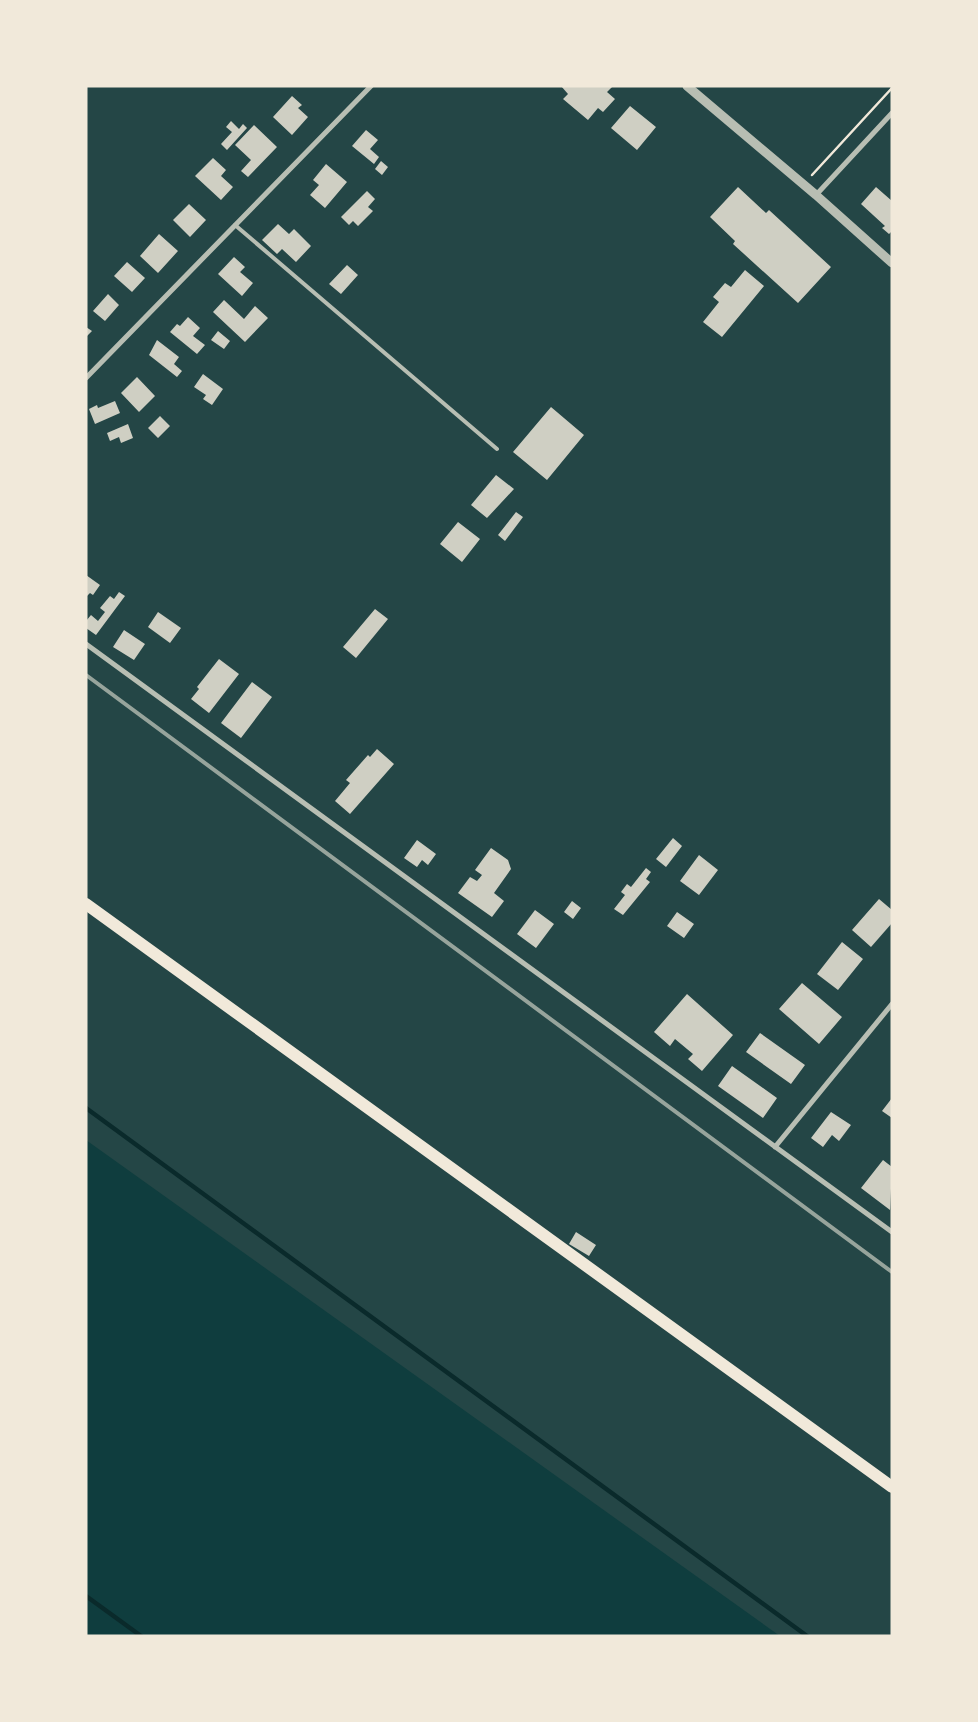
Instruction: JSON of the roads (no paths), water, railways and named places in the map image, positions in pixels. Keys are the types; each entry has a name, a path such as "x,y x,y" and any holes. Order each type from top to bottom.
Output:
{"main road":[{"path":"86,904 892,1487"}],"street":[{"path":"86,378 371,86"},
{"path":"687,86 892,262"},
{"path":"816,195 892,112"},
{"path":"86,644 892,1232"},
{"path":"775,1147 892,1004"}],"lane":[{"path":"235,225 497,448"}],"waterway":[{"path":"86,1108 807,1636"},
{"path":"86,1596 141,1636"}],"railway":[{"path":"86,675 892,1272"}]}
